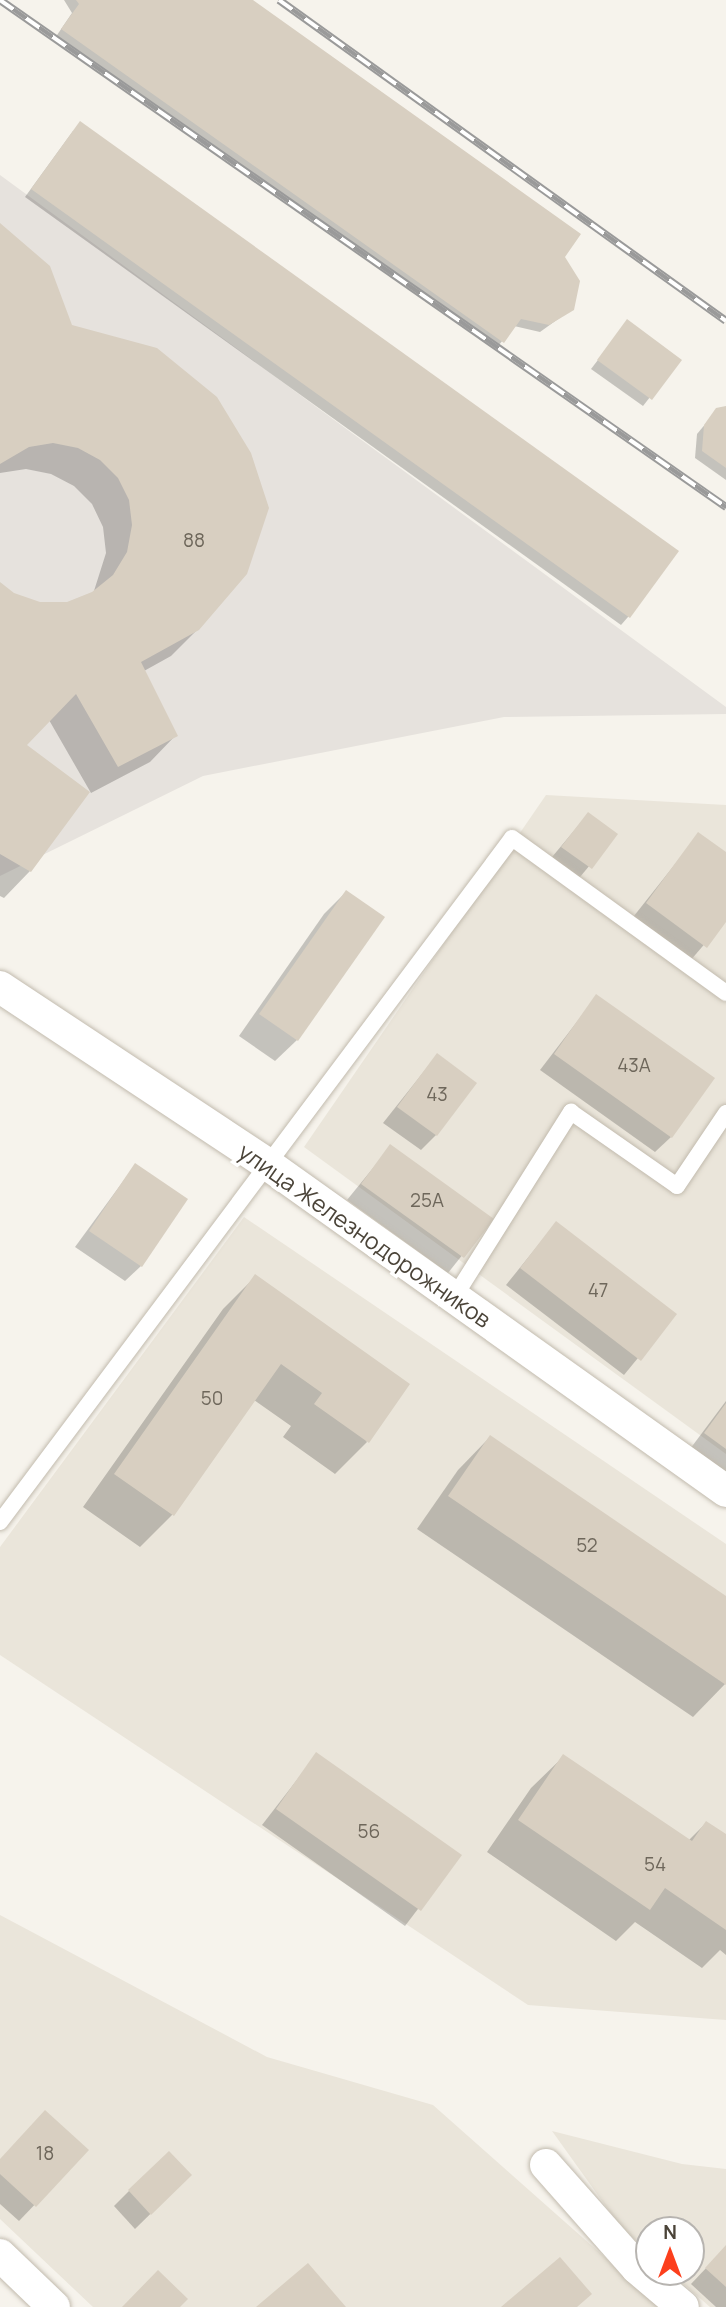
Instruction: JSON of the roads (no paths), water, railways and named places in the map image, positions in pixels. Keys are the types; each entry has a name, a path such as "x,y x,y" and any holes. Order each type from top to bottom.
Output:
{"street":[{"name":"улица Железнодорожников","path":"0,987 270,1167 726,1490"},
{"path":"546,2165 637,2268 683,2307"},
{"path":"0,2255 54,2307"}],"lane":[{"path":"0,1522 270,1167 512,838 726,993"},
{"path":"455,1296 571,1112 677,1186 726,1113"}],"railway":[{"path":"0,0 726,507"},
{"path":"279,0 726,321"}]}
